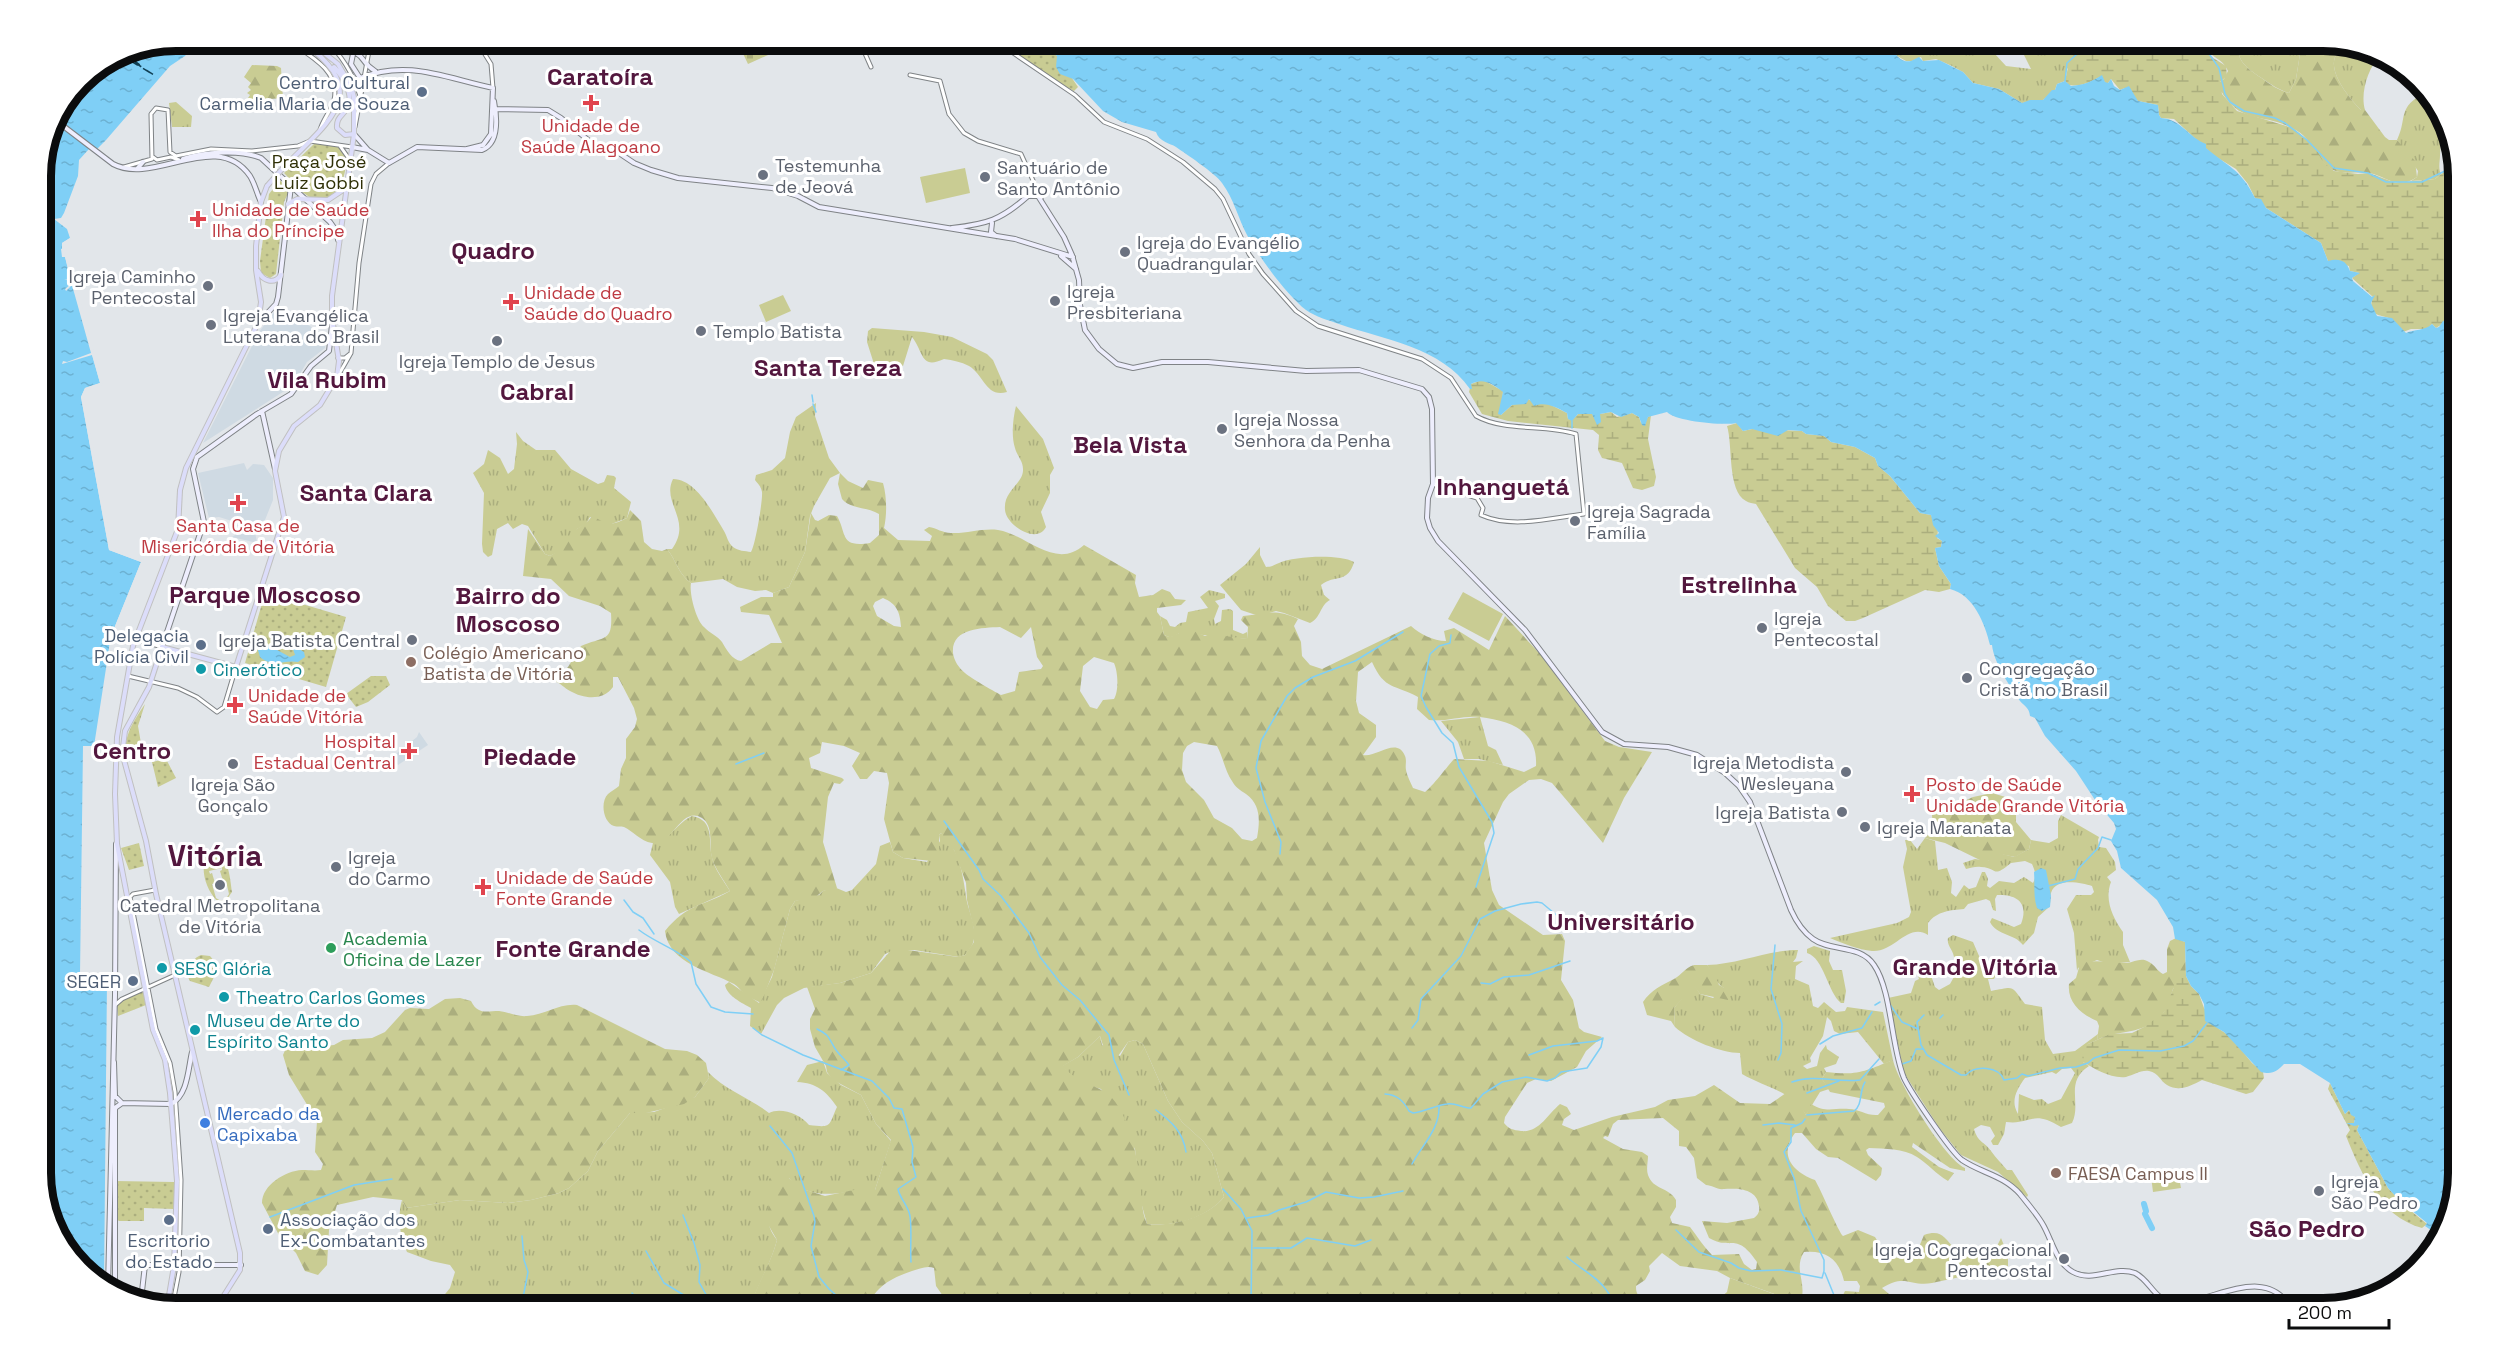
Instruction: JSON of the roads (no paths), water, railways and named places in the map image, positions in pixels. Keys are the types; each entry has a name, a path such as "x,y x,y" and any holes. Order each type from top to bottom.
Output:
{"main road":[{"path":"317,51 342,77 349,98 348,107 338,120 337,128 343,135 354,134"},
{"path":"222,1298 240,1267 146,841 124,760 123,747 127,726 151,681 204,522 194,473 194,464 200,452 291,394 311,366 329,351 338,240 354,134 354,96 338,64 320,51"},
{"path":"354,134 368,150 389,163 417,147 482,150 492,144 495,136 493,88 427,70 375,71 364,76 357,76 351,64 354,53 361,57 365,66 375,71"},
{"path":"258,323 261,302 256,267 261,202 267,186 334,113 340,92 337,76 322,56"},
{"path":"493,150 491,134 494,109"},
{"path":"494,109 548,110 598,148 619,153 638,165 666,176 772,188 798,196 819,207 1032,243 1058,254 1073,257"},
{"path":"62,125 116,166 137,169 207,154 256,156 267,162 333,225 338,240"},
{"path":"467,149 483,145 491,134"},
{"path":"352,147 368,150"},
{"path":"179,160 218,157 237,163 250,176 261,202"},
{"path":"137,169 143,162"},
{"path":"108,1278 115,1007 117,745 128,676 135,639 178,529 182,480 196,446 258,323 276,304 288,204 292,189 289,183"},
{"path":"288,204 297,199 328,200 346,188"},
{"path":"952,228 992,222 1009,213 1028,196 1036,195 1064,237 1073,257 1085,330 1089,338 1107,356 1128,368 1162,362 1208,363 1306,371 1346,369 1364,371 1422,388 1429,397 1432,409 1433,484 1428,498 1427,518 1438,541 1525,630 1602,732 1624,744 1668,747 1691,753 1715,765 1739,786 1750,802 1791,910 1799,925 1818,941 1864,955 1876,967 1886,998 1898,1061 1905,1080 1954,1153 1966,1162 2011,1185 2042,1222 2060,1260 2067,1268 2082,1275 2135,1273 2155,1294 2162,1298"},
{"path":"992,222 991,232 998,237"},
{"path":"1058,254 1076,267"},
{"path":"256,267 261,277 269,281 277,280 281,275"},
{"path":"275,471 284,439 294,426 320,405 337,377 338,358 332,318"},
{"path":"162,646 236,667 284,517 262,411"},
{"path":"116,825 154,1036 166,1065 173,1102 177,1181 176,1266 170,1298"},
{"path":"113,1057 115,1096 122,1102 173,1102 183,1091 192,1052"},
{"path":"115,1282 115,1108 122,1102"},
{"path":"142,1293 145,1265 240,1267"},
{"path":"2197,1298 2250,1287 2273,1291 2284,1298"}],"street":[{"path":"302,51 319,63 332,78 334,99 319,131"},
{"path":"354,134 368,51"},
{"path":"483,51 491,64 493,88"},
{"path":"864,51 871,67"},
{"path":"1010,51 1075,95 1104,122 1147,139 1183,162 1215,189 1223,199 1250,254 1263,274 1296,311 1318,326 1422,359 1451,378 1476,416 1480,418 1503,424 1564,430 1576,434 1584,514 1506,522 1481,515 1483,508 1477,498 1433,484"},
{"path":"337,52 354,53"},
{"path":"337,52 349,69 360,97"},
{"path":"910,75 940,81 949,114 964,133 978,141 1019,153 1026,161 1042,201"},
{"path":"116,166 151,160 152,111 156,108 166,108 169,111 170,152 176,156 211,149 243,151 298,146 310,141 352,147"},
{"path":"338,145 345,151 350,162"},
{"path":"152,155 157,160 171,157 179,160"},
{"path":"337,377 351,353 359,263 371,184 376,174 389,163"},
{"path":"1028,196 1033,180"},
{"path":"338,358 345,358 351,353"},
{"path":"135,639 162,646"},
{"path":"128,676 192,694 215,712 224,707 236,667"},
{"path":"147,987 130,898 133,894 155,890"},
{"path":"115,1007 119,1001 175,975"},
{"path":"175,1298 177,1288 176,1266"}],"water":[{"path":"189,51 170,66 96,150 89,149 79,160 78,176 64,213 61,218 54,219 67,229 70,238 62,243 62,257 65,257 100,383 85,388 81,397 109,550 141,562 111,636 94,746 83,746 80,975 104,976 107,980 104,1276 82,1256 72,1243 58,1213 51,1181 51,168 60,128 82,93 93,82 113,68 143,55"},
{"path":"1049,51 1894,51 1899,58 1906,61 1919,57 1923,61 1939,60 1963,72 1973,83 1999,89 2022,103 2030,100 2043,100 2052,90 2055,90 2057,84 2065,81 2071,86 2076,86 2102,75 2105,82 2108,83 2111,79 2114,86 2120,90 2129,86 2138,101 2158,105 2161,118 2174,122 2206,144 2206,148 2239,174 2255,198 2261,199 2266,208 2321,243 2328,261 2342,261 2350,271 2360,273 2352,278 2353,281 2372,297 2375,295 2371,303 2377,316 2392,318 2406,333 2426,328 2432,324 2436,328 2443,321 2448,321 2448,1173 2444,1206 2433,1232 2425,1226 2427,1223 2388,1188 2357,1130 2359,1125 2346,1123 2354,1123 2355,1117 2349,1110 2345,1114 2330,1083 2300,1064 2284,1064 2274,1072 2261,1072 2224,1032 2205,1021 2204,1004 2186,976 2185,942 2175,939 2173,927 2157,900 2121,868 2117,851 2111,841 2116,829 2114,823 2097,803 2076,771 2045,736 2035,718 2030,716 2028,709 2011,688 1999,666 1977,611 1966,597 1950,589 1951,584 1939,566 1935,548 1941,547 1942,541 1935,536 1939,533 1933,525 1931,515 1920,513 1890,476 1878,466 1875,458 1855,447 1831,442 1824,436 1806,434 1802,431 1788,430 1778,436 1752,429 1743,431 1736,423 1700,422 1679,418 1667,412 1648,417 1645,426 1642,425 1639,417 1632,413 1621,417 1611,412 1600,414 1601,422 1597,425 1592,414 1578,414 1572,421 1568,419 1567,413 1546,404 1534,406 1529,399 1526,404 1512,405 1501,415 1498,414 1503,392 1492,384 1484,381 1475,382 1471,384 1472,389 1470,389 1444,363 1428,354 1322,318 1306,310 1273,275 1258,253 1222,183 1200,164 1162,140 1156,132 1122,122 1103,111 1073,79 1060,74 1056,67 1057,56"},
{"path":"266,644 290,657 295,655 293,649 299,649 304,652 305,657 298,662 265,661 260,657 258,650"},
{"path":"2041,868 2046,870 2051,896 2050,907 2042,911 2037,908 2034,890 2034,872"}],"waterway":[{"path":"2065,81 2067,63 2080,51"},
{"path":"2207,51 2219,68 2225,94 2230,102 2244,111 2275,118 2285,123 2307,140 2334,168 2368,173 2386,182 2422,182 2448,170"},
{"path":"812,395 813,402"},
{"path":"813,404 816,412"},
{"path":"1572,421 1572,428"},
{"path":"1280,854 1281,842 1265,802 1256,768 1261,741 1287,696 1295,688 1313,677 1355,661 1403,632"},
{"path":"1451,635 1450,643 1439,646 1430,654 1421,696 1442,733 1453,743 1459,767 1492,822 1494,833 1476,887"},
{"path":"736,764 764,753"},
{"path":"944,821 983,879 1001,896 1029,933 1040,957 1062,985 1080,1000 1109,1035 1114,1060 1129,1095"},
{"path":"2048,886 2075,879 2078,869 2098,848 2102,837 2111,840"},
{"path":"624,900 633,912 643,918 654,934"},
{"path":"1412,1028 1418,1020 1421,999 1461,956 1480,919 1495,911 1537,902 1542,903 1560,918 1571,919"},
{"path":"639,930 691,962 696,984 711,1007 725,1012 753,1014"},
{"path":"1775,945 1771,989 1782,1024 1781,1053 1778,1060"},
{"path":"1481,983 1490,984 1504,977 1529,975 1570,961"},
{"path":"1875,1005 1880,1002"},
{"path":"1889,1003 1902,1022 1918,1029"},
{"path":"1820,1044 1833,1036 1862,1028 1872,1012"},
{"path":"1924,1015 1917,1022 1921,1045 1927,1055 1961,1075 1987,1068 1997,1072 2004,1080 2017,1078 2022,1074 2028,1076 2060,1068 2076,1067 2119,1050 2160,1051 2184,1046 2193,1041 2207,1023"},
{"path":"1940,1018 1943,1015"},
{"path":"753,1028 762,1035 803,1055 872,1081 889,1098 894,1108 902,1109 913,1147 912,1162 916,1177 898,1189 910,1216 911,1262"},
{"path":"817,1029 827,1036 849,1065 841,1070"},
{"path":"1529,1055 1553,1046 1597,1041 1603,1038"},
{"path":"1385,1094 1399,1099 1413,1113 1450,1104 1471,1108 1483,1094 1502,1082 1526,1077 1547,1081 1555,1078 1561,1072 1587,1068 1601,1047 1603,1038"},
{"path":"1902,1064 1911,1061 1916,1049 1923,1049"},
{"path":"1792,1082 1809,1079 1860,1080 1879,1059"},
{"path":"1807,1093 1839,1081"},
{"path":"1807,1115 1854,1111 1859,1105 1865,1082"},
{"path":"1412,1164 1434,1129 1439,1106"},
{"path":"1156,1110 1176,1128 1186,1152"},
{"path":"1676,1230 1699,1252 1739,1268 1751,1271 1781,1270 1822,1278 1824,1260 1801,1211 1794,1178 1784,1152 1791,1142 1791,1128 1805,1119"},
{"path":"1763,1125 1779,1123 1795,1125"},
{"path":"770,1126 792,1153 814,1216 811,1246 819,1277 839,1298"},
{"path":"270,1217 354,1185 392,1179"},
{"path":"1223,1189 1241,1209 1252,1231 1251,1298"},
{"path":"1247,1218 1268,1215 1306,1202 1326,1192 1359,1198 1403,1191"},
{"path":"2144,1204 2146,1211"},
{"path":"2145,1214 2152,1228"},
{"path":"683,1215 700,1265 699,1282 708,1298"},
{"path":"522,1236 524,1260 528,1272 523,1298"},
{"path":"1254,1248 1291,1248 1307,1238 1355,1246 1371,1240"},
{"path":"646,1251 664,1283 689,1298"},
{"path":"1567,1257 1598,1281 1612,1298"},
{"path":"1825,1273 1835,1298"},
{"path":"632,1293 637,1298"}],"place":[{"name":"Centro Cultural Carmelia Maria de Souza","path":"422,92"},
{"name":"Unidade de Saúde Alagoano","path":"591,103"},
{"name":"Testemunha de Jeová","path":"763,175"},
{"name":"Santuário de Santo Antônio","path":"985,177"},
{"name":"Unidade de Saúde Ilha do Príncipe","path":"198,219"},
{"name":"Igreja do Evangélio Quadrangular","path":"1125,252"},
{"name":"Igreja Caminho Pentecostal","path":"208,286"},
{"name":"Igreja Presbiteriana","path":"1055,301"},
{"name":"Unidade de Saúde do Quadro","path":"511,302"},
{"name":"Igreja Evangélica Luterana do Brasil","path":"211,325"},
{"name":"Templo Batista","path":"701,331"},
{"name":"Igreja Templo de Jesus","path":"497,341"},
{"name":"Igreja Nossa Senhora da Penha","path":"1222,429"},
{"name":"Santa Casa de Misericórdia de Vitória","path":"238,503"},
{"name":"Igreja Sagrada Família","path":"1575,521"},
{"name":"Igreja Pentecostal","path":"1762,628"},
{"name":"Igreja Batista Central","path":"412,640"},
{"name":"Delegacia Polícia Civil","path":"201,645"},
{"name":"Colégio Americano Batista de Vitória","path":"411,662"},
{"name":"Cinerótico","path":"201,669"},
{"name":"Congregação Cristã no Brasil","path":"1967,678"},
{"name":"Unidade de Saúde Vitória","path":"235,705"},
{"name":"Hospital Estadual Central","path":"409,751"},
{"name":"Igreja São Gonçalo","path":"233,764"},
{"name":"Igreja Metodista Wesleyana","path":"1846,772"},
{"name":"Posto de Saúde Unidade Grande Vitória","path":"1912,794"},
{"name":"Igreja Batista","path":"1842,812"},
{"name":"Igreja Maranata","path":"1865,827"},
{"name":"Igreja do Carmo","path":"336,867"},
{"name":"Catedral Metropolitana de Vitória","path":"220,885"},
{"name":"Unidade de Saúde Fonte Grande","path":"483,887"},
{"name":"Academia Oficina de Lazer","path":"331,948"},
{"name":"SESC Glória","path":"162,968"},
{"name":"SEGER","path":"133,981"},
{"name":"Theatro Carlos Gomes","path":"224,997"},
{"name":"Museu de Arte do Espírito Santo","path":"195,1030"},
{"name":"Mercado da Capixaba","path":"205,1123"},
{"name":"FAESA Campus II","path":"2056,1173"},
{"name":"Igreja São Pedro","path":"2319,1191"},
{"name":"Escritorio do Estado","path":"169,1220"},
{"name":"Associação dos Ex-Combatantes","path":"268,1229"},
{"name":"Igreja Cogregacional Pentecostal","path":"2064,1259"}],"district":[{"name":"Caratoíra","path":"600,76"},
{"name":"Quadro","path":"493,250"},
{"name":"Santa Tereza","path":"828,367"},
{"name":"Vila Rubim","path":"327,379"},
{"name":"Cabral","path":"537,391"},
{"name":"Bela Vista","path":"1130,444"},
{"name":"Inhanguetá","path":"1503,486"},
{"name":"Santa Clara","path":"366,492"},
{"name":"Estrelinha","path":"1739,584"},
{"name":"Parque Moscoso","path":"265,594"},
{"name":"Bairro do Moscoso","path":"508,609"},
{"name":"Centro","path":"132,750"},
{"name":"Piedade","path":"530,756"},
{"name":"Vitória","path":"215,855"},
{"name":"Universitário","path":"1621,921"},
{"name":"Fonte Grande","path":"573,948"},
{"name":"Grande Vitória","path":"1975,966"},
{"name":"São Pedro","path":"2307,1228"}],"park label":[{"name":"Praça José Luiz Gobbi","path":"319,171"}]}
